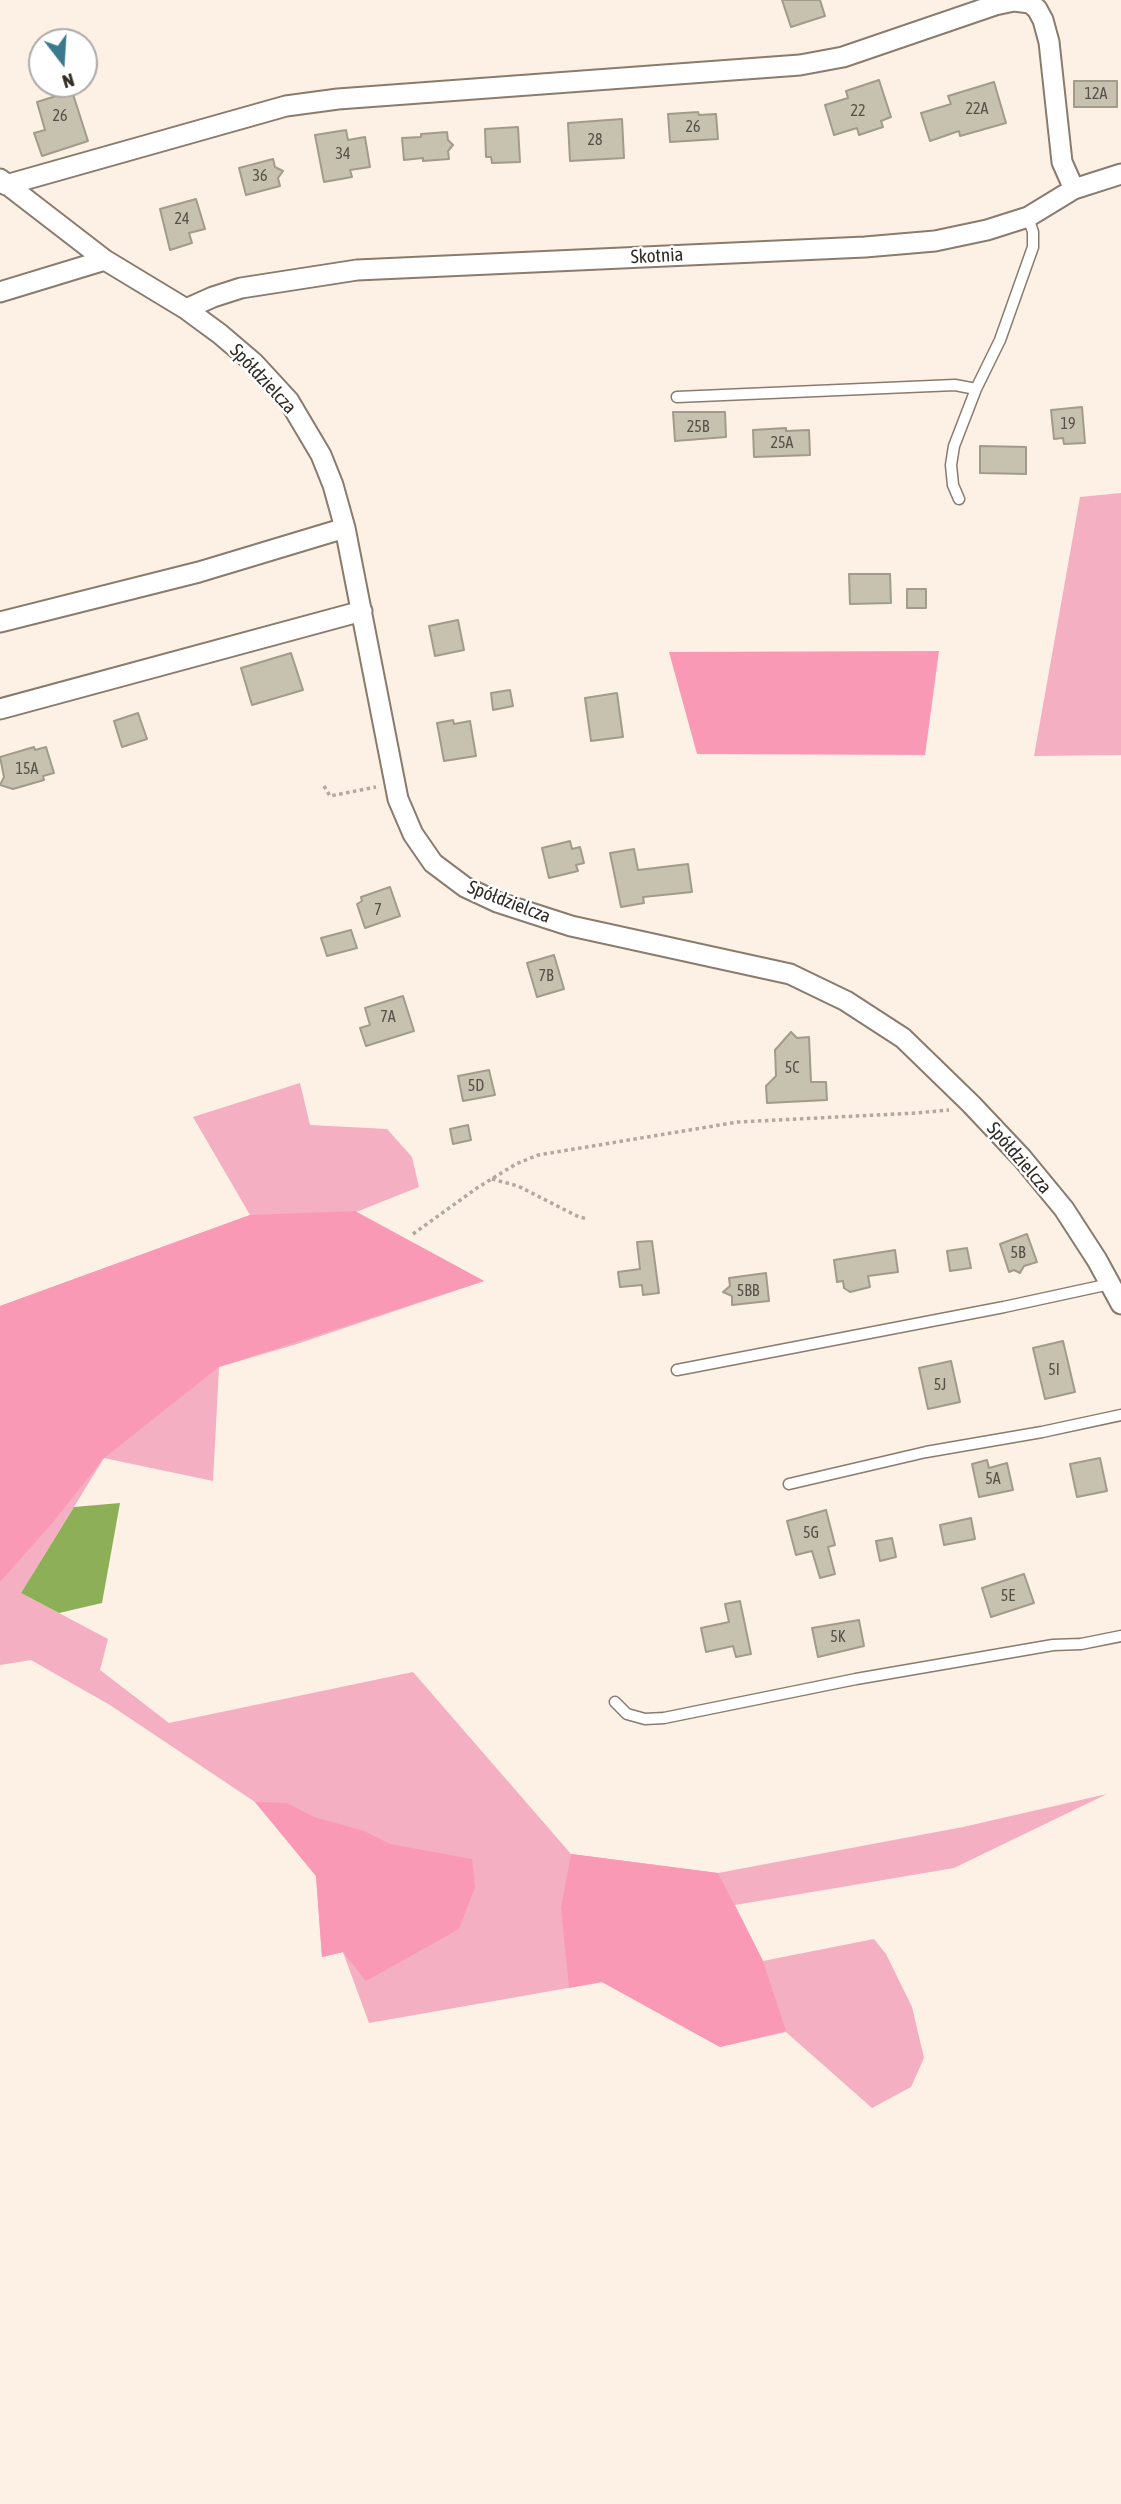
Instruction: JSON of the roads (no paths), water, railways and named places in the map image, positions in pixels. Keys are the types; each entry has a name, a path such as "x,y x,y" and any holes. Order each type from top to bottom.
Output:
{"street":[{"path":"3,182 286,106 338,99 800,65 843,57 995,5 1014,1 1030,3 1043,20 1049,42 1062,162 1074,189"},
{"name":"Skotnia","path":"186,309 241,288 358,270 865,247 935,241 987,230 1028,217 1074,189 1121,174"},
{"name":"Spółdzielcza","path":"3,182 105,260 186,309 220,334 254,363 289,401 321,455 333,485 345,528 398,799 413,834 433,863 465,887 497,902 571,926 790,974 846,1001 903,1038 1022,1158 1064,1209 1121,1304"},
{"path":"0,292 105,260"},
{"path":"0,622 199,572 345,528"},
{"path":"0,709 362,611"}],"lane":[{"path":"958,499 951,466 954,446 976,390 1000,340 1032,247 1033,232 1028,217"},
{"path":"677,397 955,385 976,390"},
{"path":"677,1370 1110,1284"},
{"path":"789,1484 926,1452 1121,1415"},
{"path":"615,1702 627,1714 645,1719 664,1718 856,1679 1121,1636"}]}
